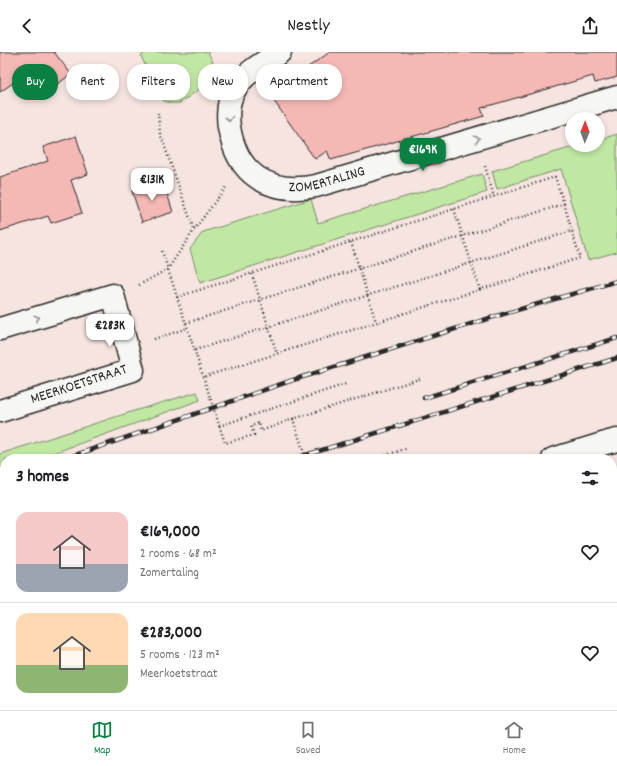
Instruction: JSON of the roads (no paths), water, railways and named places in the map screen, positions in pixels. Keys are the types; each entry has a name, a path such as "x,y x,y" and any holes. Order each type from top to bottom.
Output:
{"street":[{"name":"ZOMERTALING","path":"280,52 249,72 236,86 230,100 228,116 234,147 242,164 251,173 262,180 274,185 289,188 316,186 617,98"},
{"name":"MEERKOETSTRAAT","path":"0,330 113,295 133,370 0,411"},
{"path":"569,454 617,440"}],"railway":[{"path":"78,454 293,380 490,318 617,281"},
{"path":"424,398 617,338"},
{"path":"309,454 617,358"}]}
